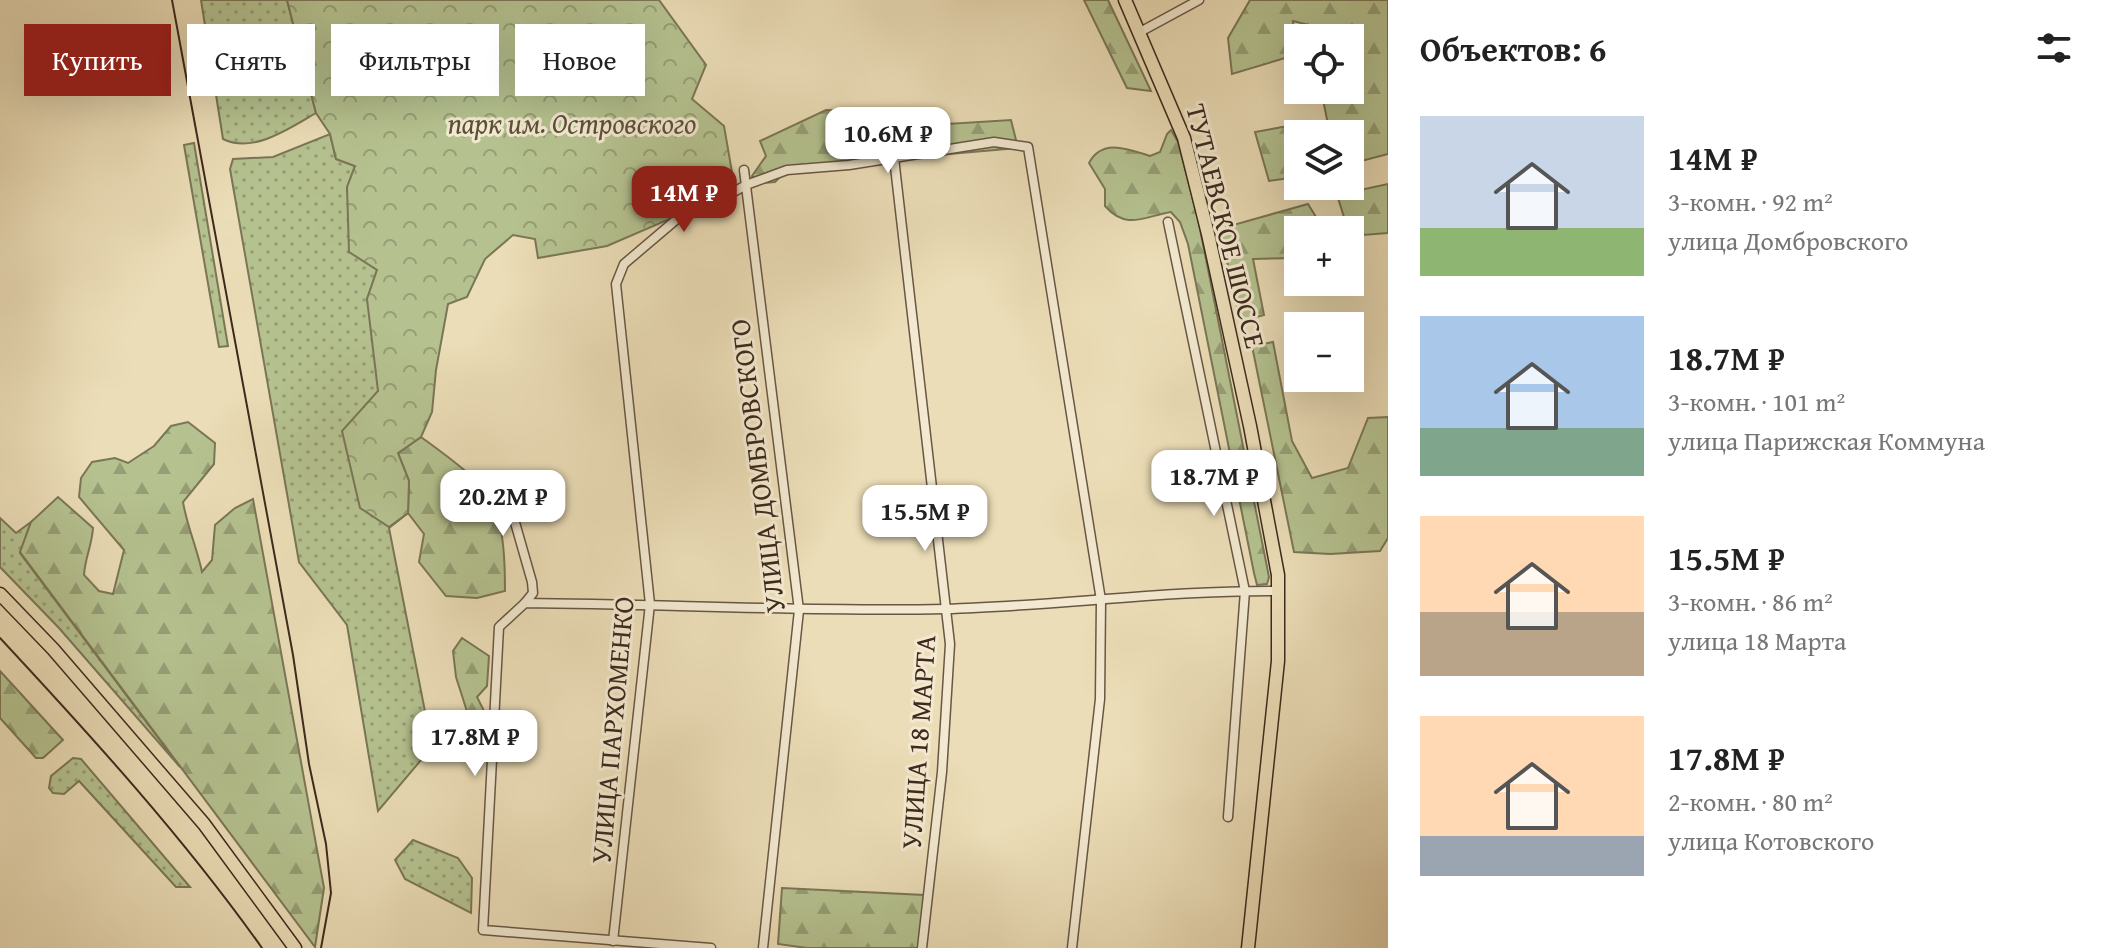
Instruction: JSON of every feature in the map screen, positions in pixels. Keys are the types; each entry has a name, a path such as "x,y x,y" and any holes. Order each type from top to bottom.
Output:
{"main road":[{"name":"ТУТАЕВСКОЕ ШОССЕ","path":"1125,0 1184,138 1250,426 1279,591 1278,661 1248,948"},
{"path":"0,594 72,671 204,824 295,948"}],"street":[{"path":"1140,32 1199,0"},
{"path":"746,185 787,170 849,165 994,142 1028,147 1101,600 1100,699 1072,948"},
{"name":"УЛИЦА 18 МАРТА","path":"894,158 950,644 942,772 922,948"},
{"name":"УЛИЦА ДОМБРОВСКОГО","path":"744,170 799,610 763,948"},
{"name":"УЛИЦА ПАРХОМЕНКО","path":"613,941 650,604 616,284 624,264 677,219 707,207 746,185"},
{"path":"1168,222 1245,591 1246,611 1228,817"},
{"path":"502,477 533,593 499,627 483,930 711,948"},
{"path":"525,603 799,610 948,609 1279,591"}],"green space":[{"path":"201,0 287,0 293,24 205,24"},
{"name":"парк им. Островского","path":"287,0 659,0 706,65 692,99 724,126 732,172 679,215 607,246 538,258 535,239 513,235 485,259 467,297 448,304 432,412 421,437 398,453 409,481 408,513 389,527 360,508 342,431 378,391 367,299 377,270 349,252 347,187 355,166 336,159 330,134 316,113 312,96 315,96 315,24 293,24"},
{"path":"1084,0 1108,0 1151,91 1127,88"},
{"path":"1250,0 1388,0 1388,154 1364,160 1364,120 1327,120 1324,104 1364,104 1364,24 1305,24 1293,21 1293,24 1284,24 1284,58 1232,74 1228,38"},
{"path":"216,96 312,96 316,113 283,132 247,143 223,139"},
{"path":"826,110 851,111 866,129 1011,120 1018,148 904,158 888,147 871,160 787,170 775,182 761,183 752,176 766,156 760,141"},
{"path":"1284,127 1284,179 1269,181 1255,132"},
{"path":"1171,130 1178,142 1198,219 1269,577 1267,584 1257,585 1254,573 1188,244 1180,222 1171,212 1136,220 1113,214 1105,206 1105,189 1089,163 1094,155 1108,148 1150,156 1160,152"},
{"path":"330,134 336,159 355,166 347,188 350,207 377,270 367,299 408,513 389,528 432,747 378,811 347,625 299,562 230,169 233,159 273,157"},
{"path":"194,143 228,346 219,347 184,145"},
{"path":"1388,184 1388,233 1364,235 1364,216 1344,216 1339,200 1364,200 1364,189"},
{"path":"1308,204 1315,216 1284,216 1284,258 1253,259 1264,315 1241,321 1222,240 1226,227"},
{"path":"1273,342 1292,441 1312,478 1348,468 1368,418 1388,417 1388,538 1380,551 1330,554 1294,552 1252,346"},
{"path":"188,422 215,443 214,464 183,502 202,572 212,560 215,525 235,508 253,499 324,888 315,947 20,552 31,522 58,497 93,528 84,575 99,591 113,594 124,550 79,497 81,478 92,462 115,458 128,463 154,446 171,426"},
{"path":"421,437 472,477 494,504 502,536 505,591 477,598 446,596 419,562 424,534 408,513 409,481 398,453"},
{"path":"0,518 16,533 31,522 20,553 180,767 59,628 0,567"},
{"path":"462,638 489,656 487,686 477,697 487,717 472,727 456,677 453,651"},
{"path":"0,671 63,740 43,758 36,758 0,718"},
{"path":"73,758 81,759 190,887 176,887 79,781 64,794 53,793 49,788 51,776"},
{"path":"413,840 458,858 472,878 471,913 405,879 395,860"},
{"path":"782,888 924,895 919,948 807,948 778,944"}],"tram line":[{"path":"172,0 326,844 331,893 321,948"},
{"path":"0,638 169,828 262,948"}]}
